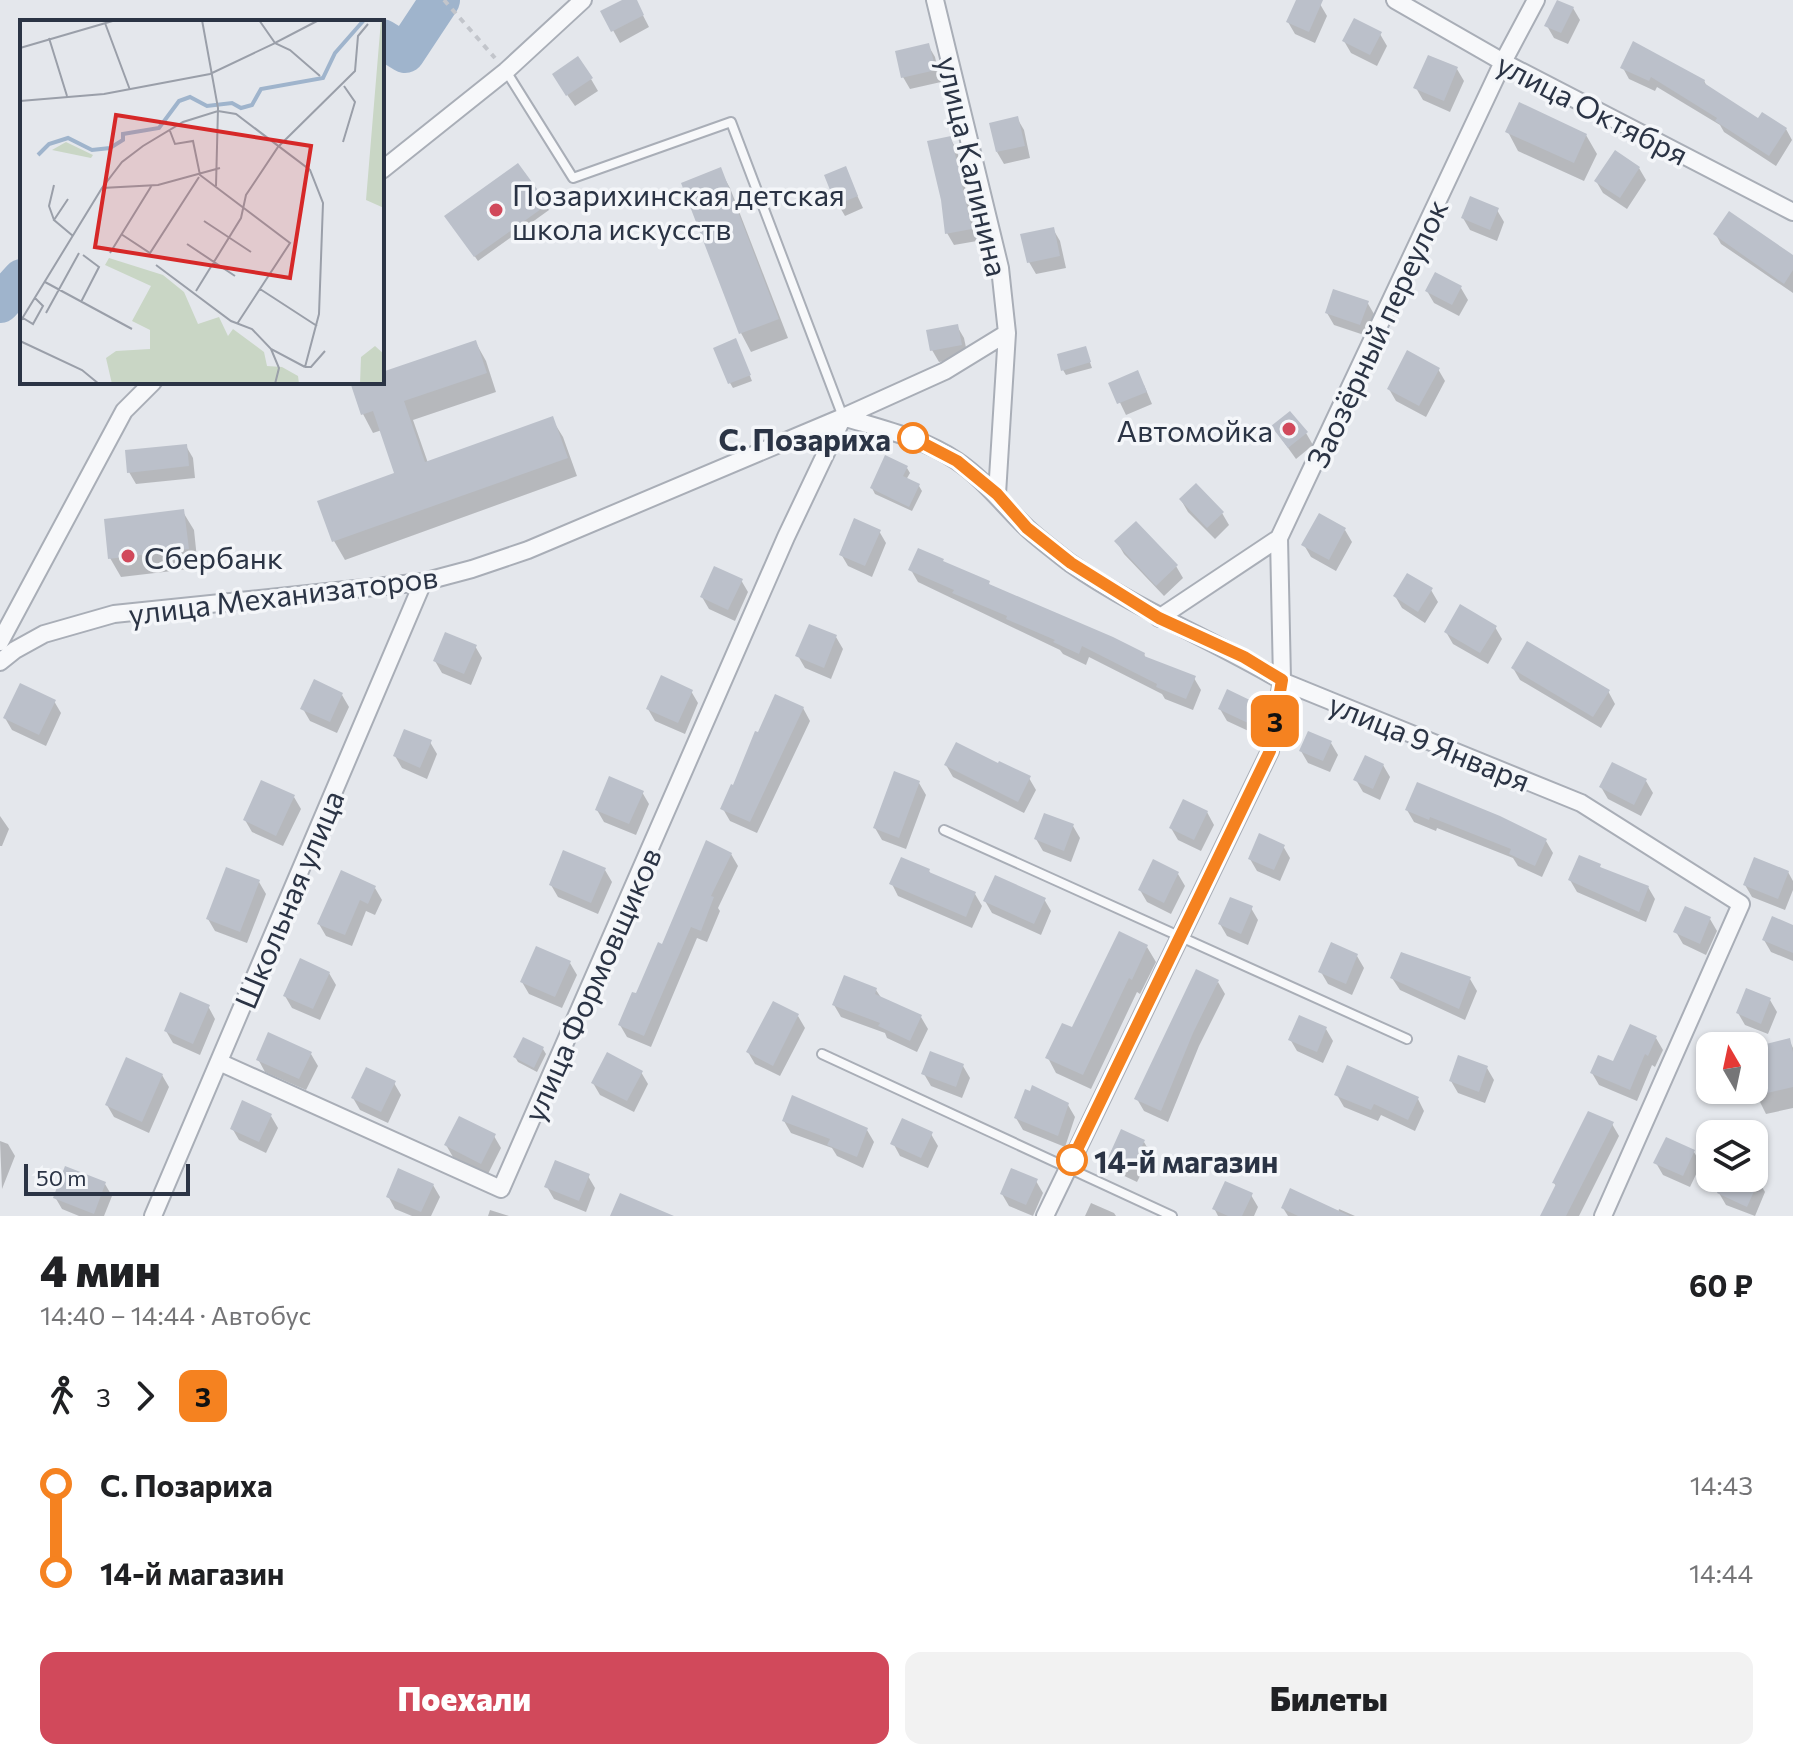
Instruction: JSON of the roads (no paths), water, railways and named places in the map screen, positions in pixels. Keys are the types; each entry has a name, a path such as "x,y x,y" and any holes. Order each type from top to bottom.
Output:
{"street":[{"path":"384,168 506,71 583,0"},
{"name":"улица Калинина","path":"935,0 1000,268 1007,333 997,494"},
{"name":"улица Октября","path":"1395,0 1503,62 1793,212"},
{"name":"Заозёрный переулок","path":"1045,1216 1270,751 1282,680 1279,538 1503,62 1536,0"},
{"name":"улица Механизаторов","path":"0,662 44,634 114,614 423,582 472,569 528,550 843,417 945,371 1007,333"},
{"path":"0,642 124,411 151,384"},
{"name":"улица 9 Января","path":"843,417 913,438 957,461 997,494 1027,528 1071,563 1159,618 1244,657 1282,680 1581,803 1741,904 1603,1216"},
{"name":"улица Формовщиков","path":"219,1062 501,1189 819,464 843,417"},
{"path":"1159,618 1279,538"},
{"name":"Школьная улица","path":"153,1216 423,582"}],"lane":[{"path":"506,71 573,178 731,122 843,417"},
{"path":"944,830 1407,1039"},
{"path":"822,1054 1172,1216"}],"waterway":[{"path":"384,40 405,53 440,0"},
{"path":"0,303 20,281"}],"place":[{"name":"Позарихинская детская школа искусств","path":"496,210"},
{"name":"Автомойка","path":"1289,429"},
{"name":"С. Позариха","path":"913,438"},
{"name":"Сбербанк","path":"128,556"},
{"name":"14-й магазин","path":"1072,1160"}]}
